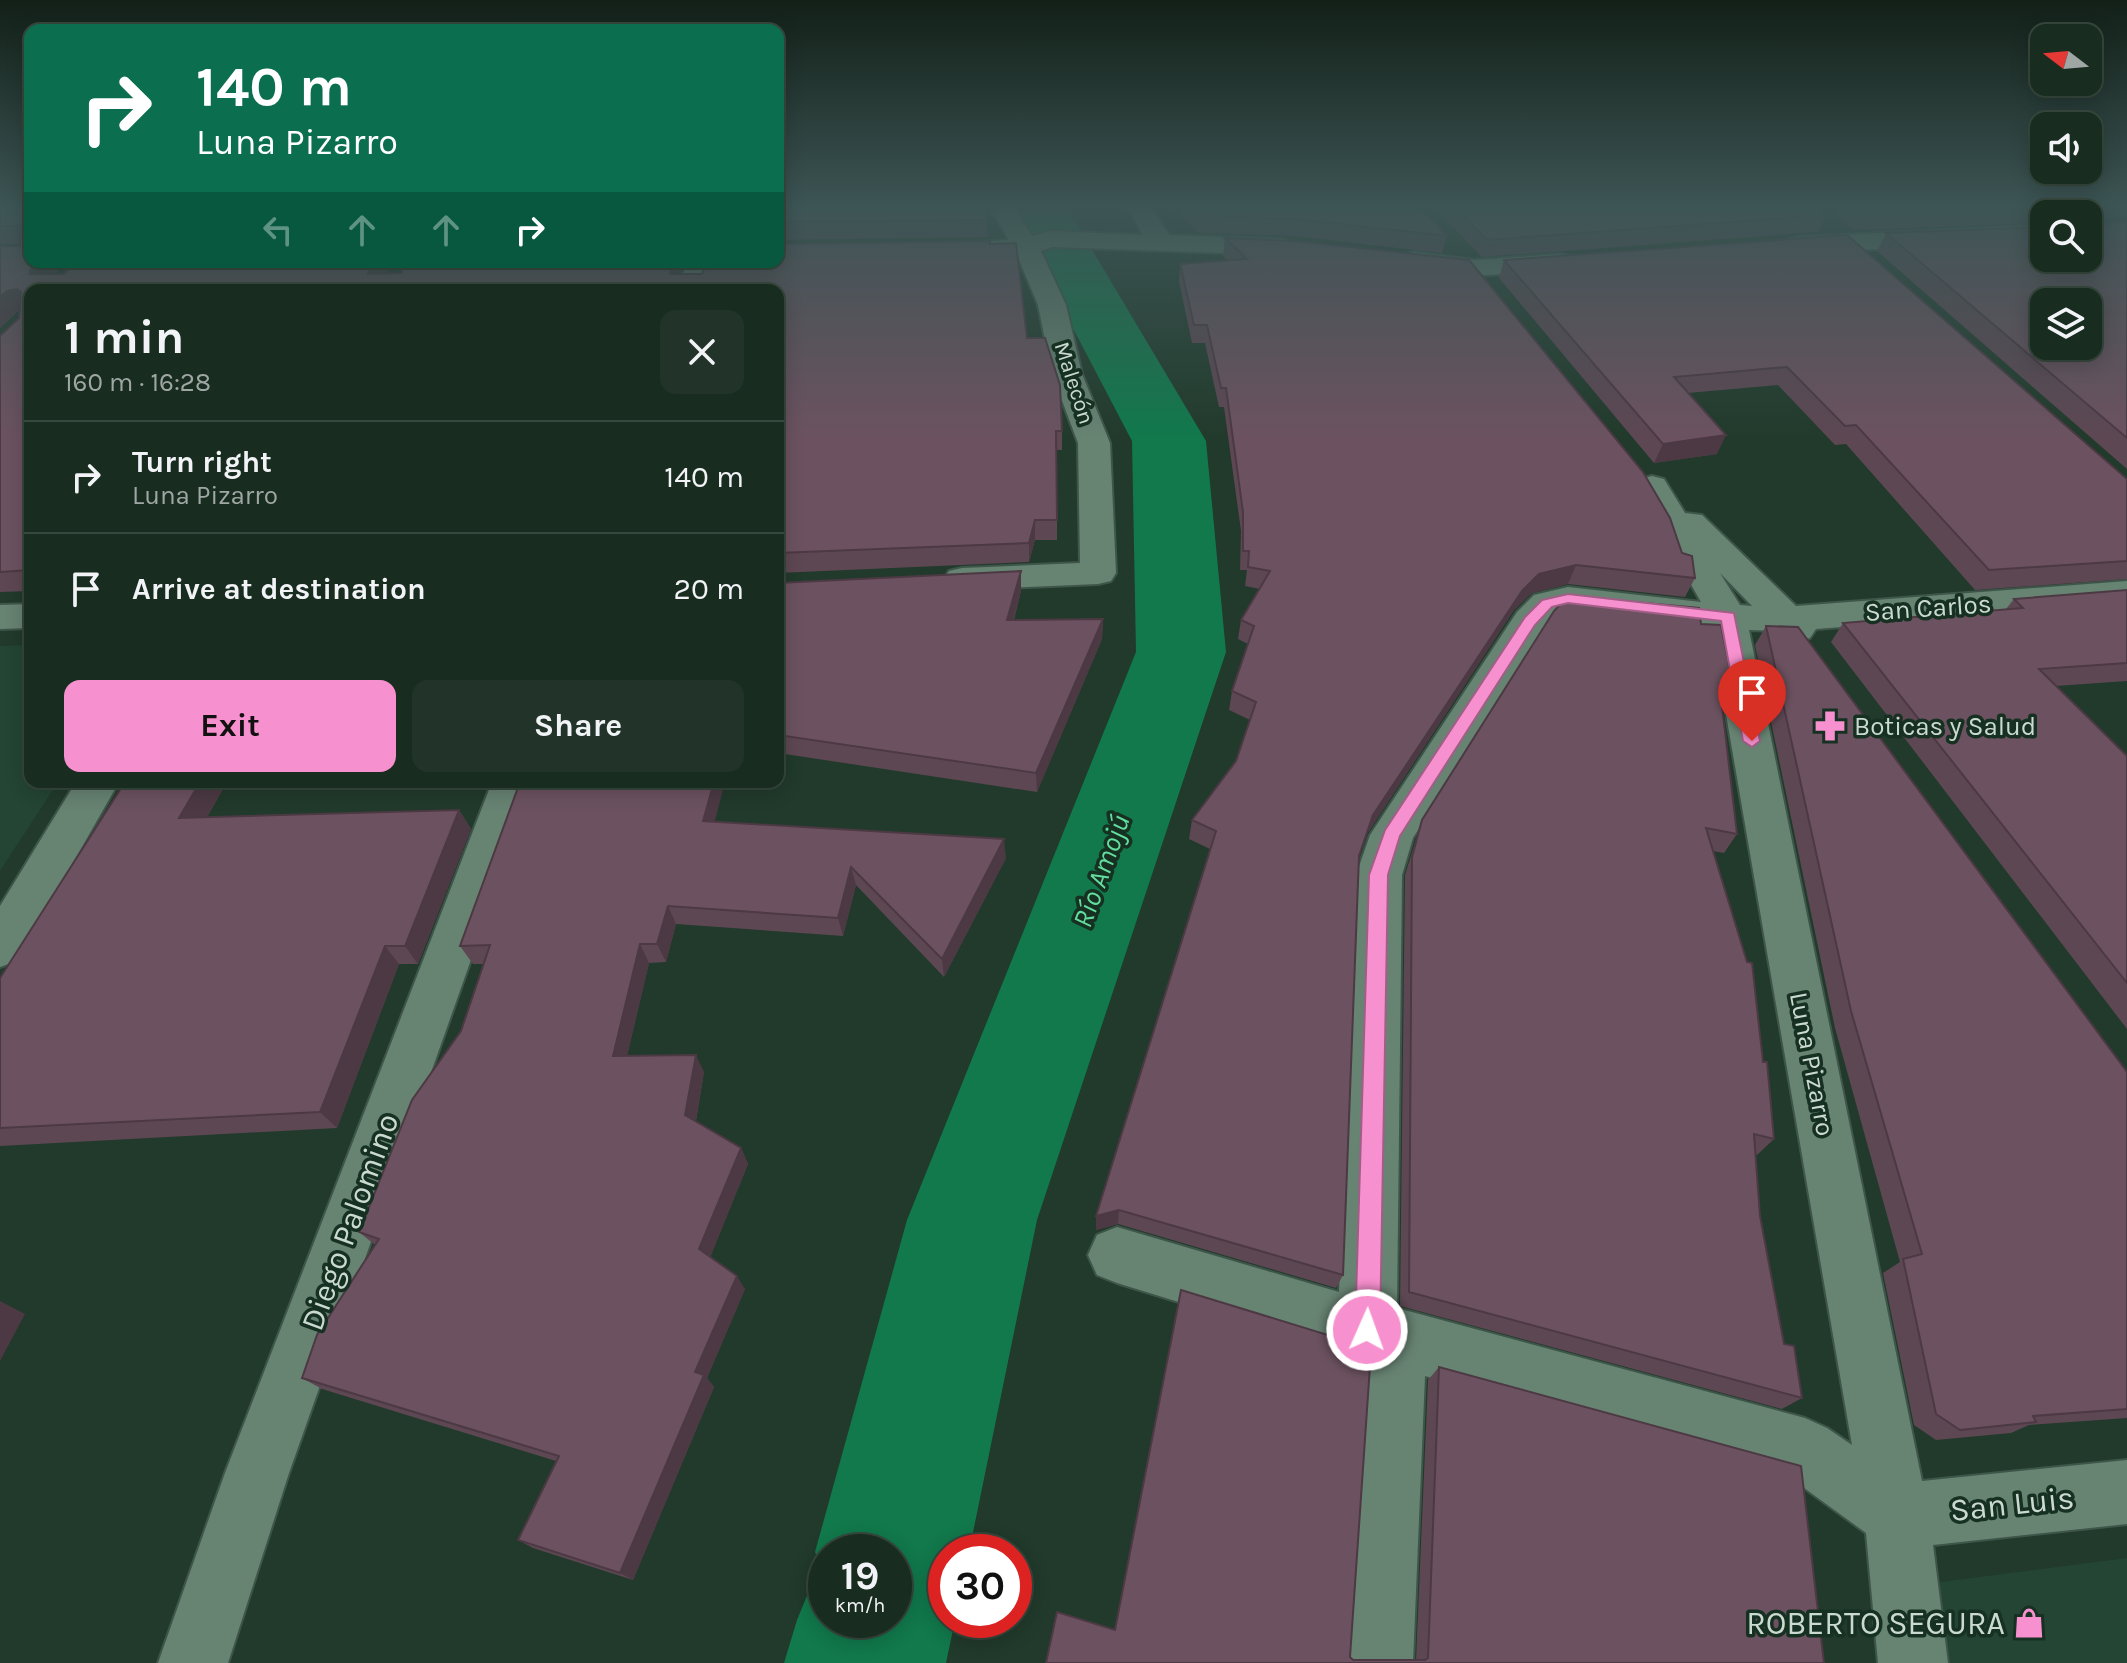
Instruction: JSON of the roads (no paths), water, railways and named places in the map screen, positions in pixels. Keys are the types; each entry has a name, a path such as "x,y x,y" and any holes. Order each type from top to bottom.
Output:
{"street":[{"name":"Malecón","path":"930,581 1098,573 1094,443 1067,374 1047,284"},
{"path":"1487,284 1503,304"},
{"name":"Luna Pizarro","path":"1790,619 1642,474 1728,617 1897,1516 1913,1663"},
{"name":"San Carlos","path":"1367,1330 1379,875 1392,835 1530,621 1547,603 1568,599 1728,617 1790,619 2127,593"},
{"path":"0,617 24,616"},
{"path":"1790,619 1818,657"},
{"path":"0,947 94,788"},
{"name":"Diego Palomino","path":"193,1663 257,1473 511,788"},
{"path":"1117,1255 1367,1330 1805,1450 1897,1516"},
{"path":"1367,1330 1395,1372 1378,1663"},
{"name":"San Luis","path":"1897,1516 2127,1492"}],"waterway":[{"name":"Río Amojú","path":"896,1534 972,1220 1181,652 1169,441 1081,284"},
{"name":"Río Amojú","path":"865,1663 871,1638"}],"place":[{"name":"Boticas y Salud","path":"1830,726"},
{"name":"ROBERTO SEGURA","path":"2029,1623"}]}
